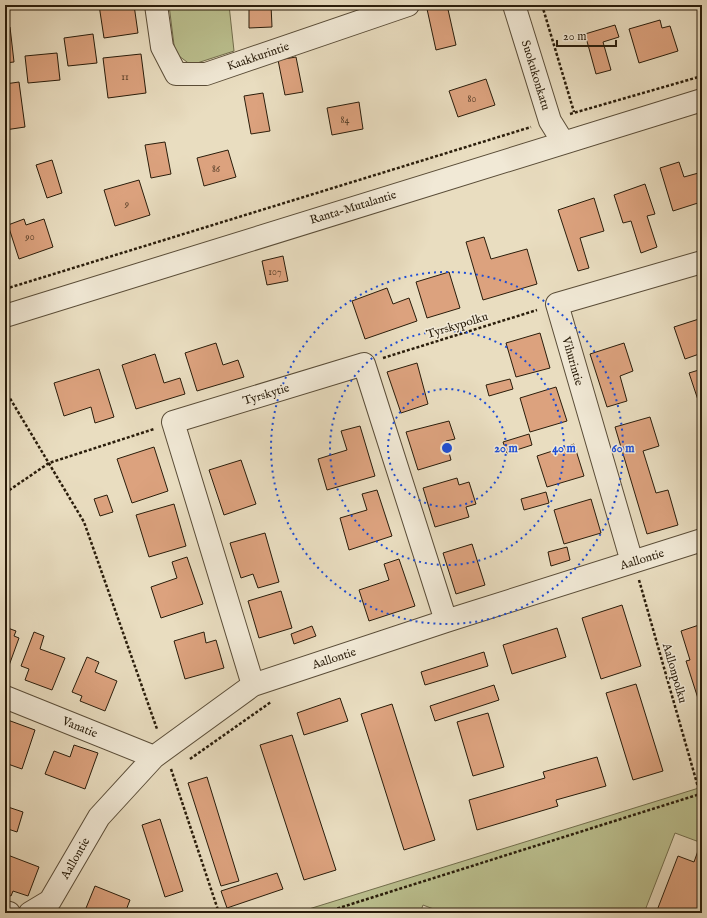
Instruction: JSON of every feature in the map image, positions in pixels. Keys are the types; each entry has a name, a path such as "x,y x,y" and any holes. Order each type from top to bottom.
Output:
{"street":[{"name":"Kaakkurintie","path":"156,5 162,47 176,74 206,74 408,5"},
{"name":"Suokukonkatu","path":"514,5 550,121 563,142"},
{"name":"Ranta-Mutalantie","path":"5,316 702,100"},
{"path":"557,304 702,262"},
{"name":"Vihurintie","path":"557,304 639,574"},
{"path":"364,364 446,621"},
{"name":"Tyrskytie","path":"173,422 364,364"},
{"path":"173,422 253,685"},
{"name":"Aallontie","path":"30,913 50,901 99,817 159,754 253,685 446,621 639,574 702,540"},
{"name":"Vanatie","path":"5,697 159,754"},
{"path":"5,912 9,913"}],"path":[{"path":"542,5 574,112"},
{"path":"5,289 550,121 574,112 702,76"},
{"name":"Tyrskypolku","path":"364,364 557,304"},
{"path":"5,390 84,522 159,754 172,772 219,913"},
{"path":"5,493 49,463 173,422"},
{"name":"Aallonpolku","path":"639,574 701,794"},
{"path":"184,763 272,702"},
{"path":"166,777 178,767"},
{"path":"324,913 701,794"}],"green space":[{"path":"169,5 229,5 234,51 191,65 175,53"},
{"path":"702,787 702,843 675,833 644,913 444,913 423,905 420,913 296,913"}],"building":[{"path":"99,5 134,5 138,33 104,38"},
{"path":"249,5 271,5 272,27 249,28"},
{"path":"447,5 456,45 436,50 427,9"},
{"path":"660,20 662,28 670,26 678,51 639,63 629,29"},
{"path":"615,25 619,37 603,42 611,70 596,74 585,34"},
{"path":"5,27 10,27 14,62 5,63"},
{"path":"93,34 97,63 68,66 64,38"},
{"path":"57,53 60,80 28,83 25,56"},
{"path":"141,54 146,93 108,98 103,58"},
{"path":"296,57 303,92 285,95 278,60"},
{"path":"486,79 495,105 458,117 449,91"},
{"path":"19,82 25,127 5,130 5,84"},
{"path":"263,93 270,131 251,134 244,96"},
{"path":"359,102 363,129 332,135 327,108"},
{"path":"165,142 171,174 151,178 145,145"},
{"path":"228,150 236,177 204,186 197,158"},
{"path":"52,160 62,193 47,198 36,165"},
{"path":"679,162 684,177 702,172 702,206 701,202 673,211 660,168"},
{"path":"139,180 150,215 115,226 104,190"},
{"path":"645,184 655,214 647,216 657,247 641,253 631,221 623,223 614,195"},
{"path":"594,198 604,231 580,238 589,268 578,271 558,210"},
{"path":"24,219 26,225 44,219 53,247 19,259 8,225"},
{"path":"484,237 491,259 527,249 537,284 483,300 466,242"},
{"path":"283,256 288,281 267,285 262,261"},
{"path":"449,272 460,308 427,318 416,282"},
{"path":"387,288 393,304 409,298 417,321 365,339 352,301"},
{"path":"702,318 702,353 685,359 674,327"},
{"path":"540,333 550,368 516,377 506,343"},
{"path":"216,343 223,365 238,360 244,377 197,391 185,353"},
{"path":"624,343 633,371 620,376 627,401 607,407 590,354"},
{"path":"155,354 164,383 180,378 185,394 136,409 122,365"},
{"path":"417,363 428,404 401,413 387,372"},
{"path":"99,369 114,417 95,423 91,407 64,416 54,383"},
{"path":"702,369 702,405 700,406 689,373"},
{"path":"510,379 513,389 489,396 486,385"},
{"path":"556,387 567,421 530,432 520,398"},
{"path":"650,417 659,446 643,451 656,493 668,490 678,525 647,534 615,427"},
{"path":"449,421 455,439 446,441 451,460 418,470 406,432"},
{"path":"360,426 375,476 327,490 318,459 347,450 341,431"},
{"path":"529,434 532,445 507,453 503,442"},
{"path":"574,444 584,476 547,487 537,456"},
{"path":"154,447 168,491 132,503 117,459"},
{"path":"241,460 256,504 224,515 209,470"},
{"path":"457,478 459,485 469,482 476,504 466,507 469,517 435,527 423,488"},
{"path":"377,490 392,536 349,550 340,518 367,510 362,494"},
{"path":"546,492 549,503 524,510 521,499"},
{"path":"107,495 113,512 100,516 94,499"},
{"path":"591,499 601,533 564,544 554,510"},
{"path":"174,504 186,546 149,557 136,515"},
{"path":"265,533 279,582 258,588 253,574 241,578 230,543"},
{"path":"472,544 485,585 456,594 443,553"},
{"path":"567,547 570,560 551,566 548,552"},
{"path":"187,557 203,604 161,618 151,587 177,578 172,562"},
{"path":"399,559 415,606 369,621 359,590 389,580 384,564"},
{"path":"281,591 292,628 259,638 248,601"},
{"path":"622,605 641,666 601,679 582,618"},
{"path":"702,624 702,711 686,661 690,660 681,631"},
{"path":"312,626 316,636 294,644 291,634"},
{"path":"5,627 16,631 14,636 19,638 7,671 5,671"},
{"path":"557,628 566,657 512,674 503,645"},
{"path":"34,632 44,636 40,649 65,658 52,690 25,680 29,669 21,666"},
{"path":"204,632 206,643 216,640 224,668 185,679 174,641"},
{"path":"484,652 488,666 425,685 421,672"},
{"path":"87,657 99,662 95,672 117,681 105,711 80,701 82,696 72,692"},
{"path":"636,684 663,771 633,780 606,693"},
{"path":"494,685 499,700 435,721 430,706"},
{"path":"340,698 348,721 304,735 297,713"},
{"path":"392,704 435,840 404,850 361,714"},
{"path":"488,713 504,767 473,776 457,722"},
{"path":"5,719 35,730 22,769 5,763"},
{"path":"292,735 336,870 304,880 260,745"},
{"path":"74,745 98,753 85,789 45,774 54,751 70,757"},
{"path":"597,757 606,786 556,800 558,806 477,830 469,800 545,778 543,772"},
{"path":"207,777 239,881 221,886 188,783"},
{"path":"5,806 23,812 17,832 5,828"},
{"path":"160,819 183,891 165,897 142,825"},
{"path":"699,848 702,849 702,902 698,913 656,913 678,856 694,862"},
{"path":"5,854 39,867 28,896 13,891 11,896 5,894"},
{"path":"277,873 283,889 227,908 221,891"},
{"path":"95,886 130,900 125,913 84,913"}]}
